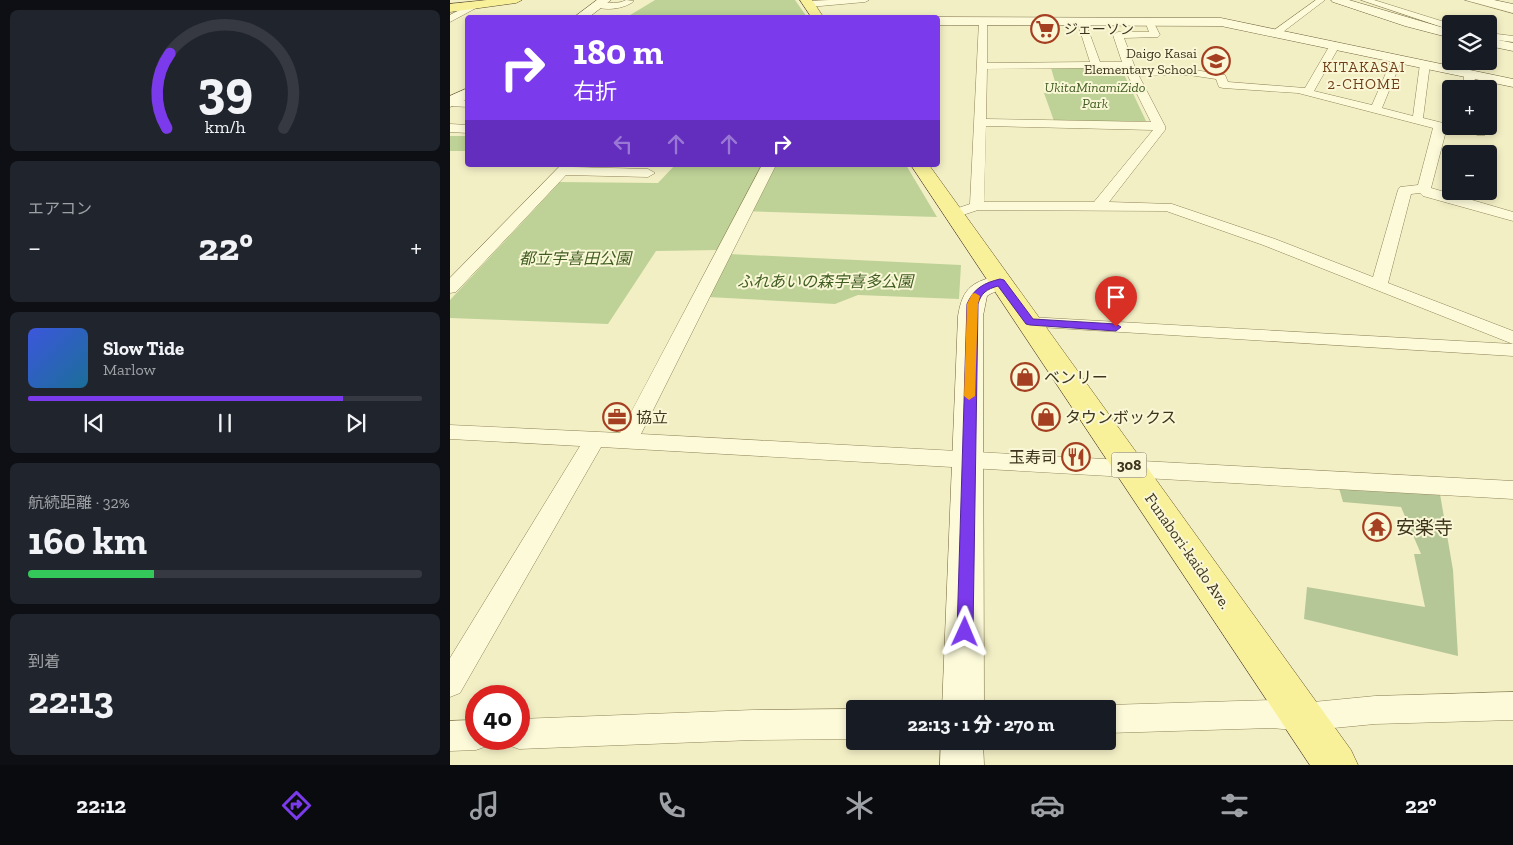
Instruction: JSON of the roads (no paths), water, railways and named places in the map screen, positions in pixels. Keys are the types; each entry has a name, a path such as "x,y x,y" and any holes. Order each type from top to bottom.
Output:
{"main road":[{"path":"450,7 500,0"},
{"path":"450,7 516,0"},
{"path":"807,2 816,15"},
{"name":"Funabori-kaido Ave.","path":"922,167 965,210 1000,282 1030,322 1336,765"}],"street":[{"path":"807,2 865,0"},
{"path":"1276,33 1320,0"},
{"path":"1337,0 1442,32"},
{"path":"1365,0 1442,24"},
{"path":"1469,0 1513,9"},
{"path":"1479,0 1513,9"},
{"path":"583,15 601,3 623,5 630,1"},
{"path":"450,19 475,5"},
{"path":"940,21 1221,22 1513,83"},
{"path":"983,21 979,122 965,210 1167,207 1269,242 1513,338"},
{"path":"1081,21 1096,66"},
{"path":"1098,207 1159,130 1159,126 1130,69 1118,35 1155,35 1149,21"},
{"path":"1497,37 1513,38"},
{"path":"1497,44 1513,47"},
{"path":"1310,89 1335,45"},
{"path":"1378,106 1398,58"},
{"path":"1419,116 1424,64"},
{"path":"981,66 1096,66 1214,75 1221,77 1223,85 1298,90 1439,126 1440,132 1424,190"},
{"path":"1469,74 1469,80"},
{"path":"979,122 1159,126"},
{"path":"450,128 465,129"},
{"path":"626,440 768,167"},
{"path":"452,284 564,168 648,173"},
{"path":"1379,284 1405,190 1424,190 1428,193 1513,217"},
{"path":"963,700 972,304 976,294 981,289 1000,282"},
{"path":"1030,322 1513,350"},
{"path":"450,432 626,440 1513,490"},
{"path":"450,684 595,439"},
{"path":"1116,719 1272,714 1303,717 1375,710 1513,706"},
{"path":"530,734 753,725 846,724"},
{"path":"450,736 465,735"},
{"path":"962,750 962,765"}],"place":[{"name":"ジェーソン","path":"1045,29"},
{"name":"Daigo Kasai Elementary School","path":"1216,61"},
{"name":"ベンリー","path":"1025,377"},
{"name":"協立","path":"617,417"},
{"name":"タウンボックス","path":"1046,417"},
{"name":"玉寿司","path":"1076,457"},
{"name":"安楽寺","path":"1377,527"}],"district":[{"name":"KITAKASAI 2-CHOME","path":"1364,76"}],"park label":[{"name":"UkitaMinamiZido Park","path":"1095,95"},
{"name":"都立宇喜田公園","path":"575,258"},
{"name":"ふれあいの森宇喜多公園","path":"825,281"}]}
